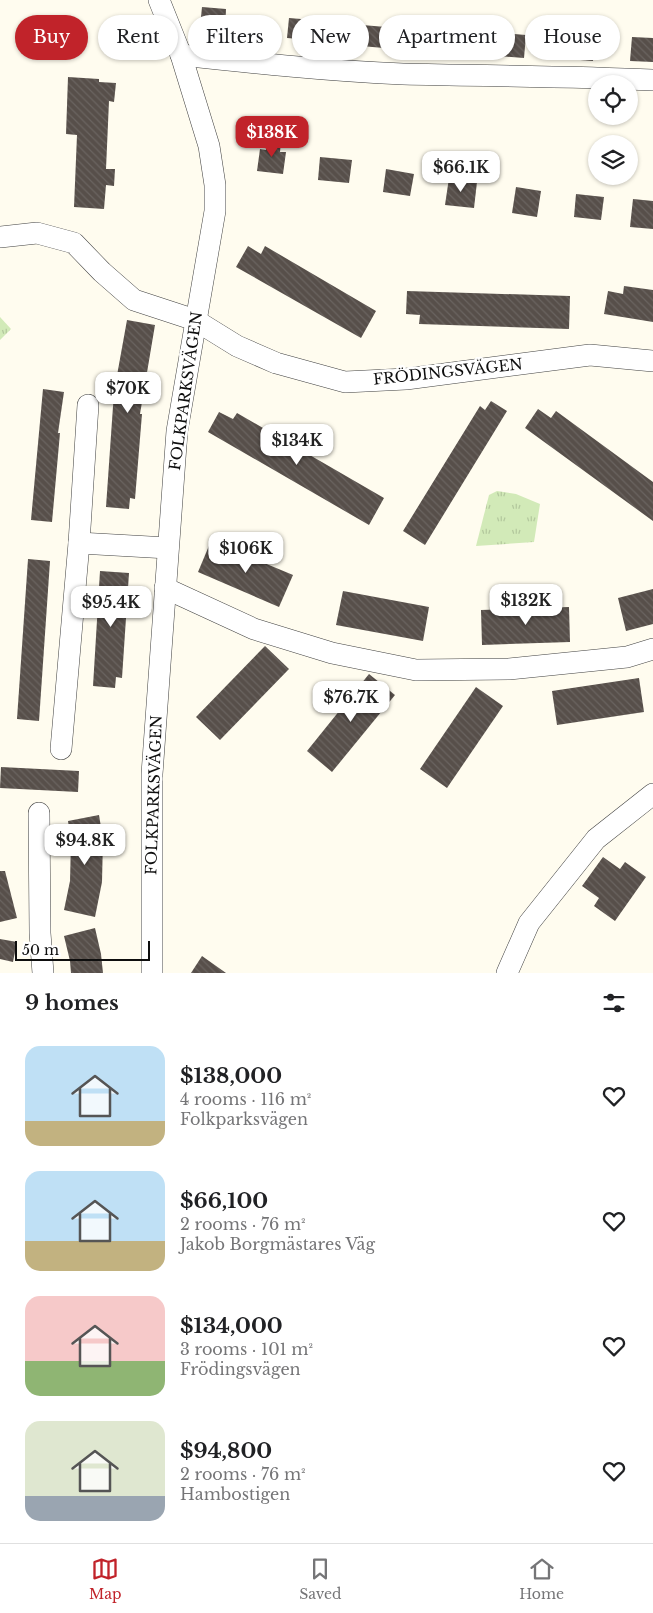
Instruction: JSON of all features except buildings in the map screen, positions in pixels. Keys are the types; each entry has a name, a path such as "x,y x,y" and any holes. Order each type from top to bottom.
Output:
{"street":[{"name":"FOLKPARKSVÄGEN","path":"152,973 152,774 177,430 215,211 215,185 209,146 181,55 159,0"},
{"path":"181,55 277,66 402,74 653,80"},
{"name":"FRÖDINGSVÄGEN","path":"0,237 37,233 74,243 102,272 134,300 195,320 237,346 276,363 344,382 406,379 590,355 653,360"},
{"path":"61,749 79,543 88,405"},
{"path":"79,543 168,548"},
{"path":"165,588 254,629 332,653 416,670 509,669 627,656 653,650"},
{"path":"507,973 529,923 596,839 653,794"},
{"path":"39,813 40,933 43,973"}],"green space":[{"path":"0,317 11,329 0,340"},
{"path":"497,491 516,494 540,504 534,542 476,546 489,495"}]}
